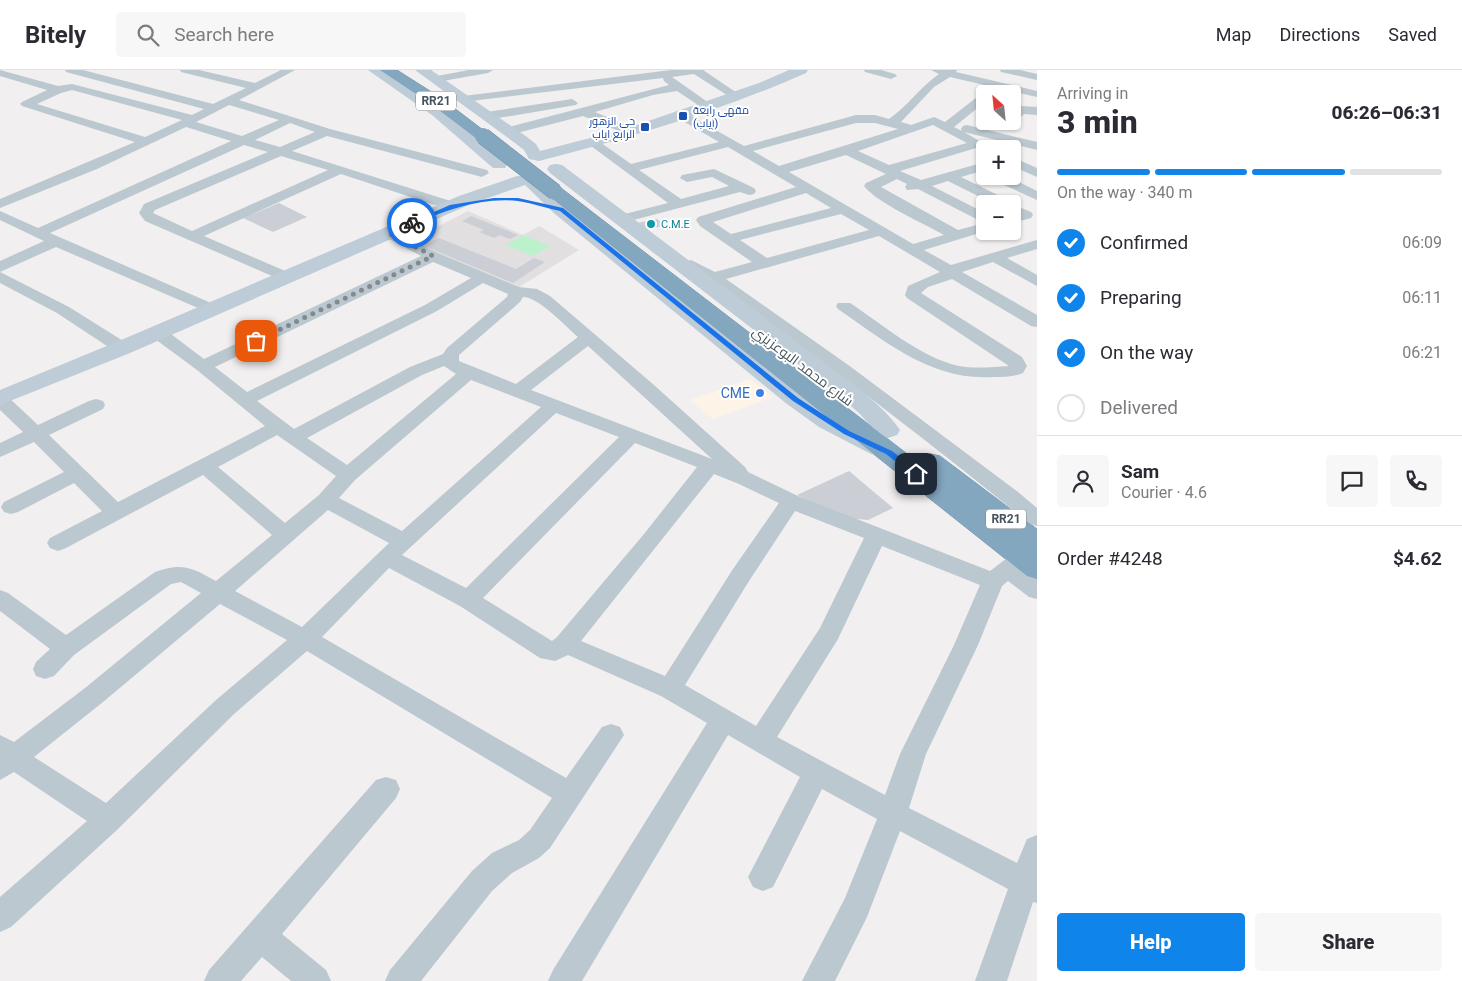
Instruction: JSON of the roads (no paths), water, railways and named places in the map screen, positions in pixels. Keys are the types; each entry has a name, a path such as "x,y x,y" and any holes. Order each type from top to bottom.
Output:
{"highway":[{"name":"RR21","path":"387,70 436,101 480,141 566,200"},
{"name":"RR21","path":"406,70 510,136 566,200"},
{"name":"شارع محمد البوعزيزي","path":"566,200 686,278 889,441 1020,564"}],"main road":[{"path":"375,70 480,141 481,154 493,168 508,177 526,180 566,200 795,399 840,429 889,441"},
{"path":"422,70 487,116 510,136 530,147 537,156 550,160 556,167 622,219 845,388 889,441"},
{"path":"464,201 491,179 493,168 506,159 516,156 537,156 631,132 773,83 801,70"},
{"path":"510,136 556,146 593,143"},
{"path":"0,399 464,201 526,180 547,176 556,167 593,143"},
{"path":"464,201 494,199 566,200"}],"street":[{"path":"70,70 214,108"},
{"path":"185,70 256,87"},
{"path":"0,204 146,142 290,70"},
{"path":"437,79 488,70"},
{"path":"608,70 634,78"},
{"path":"463,99 697,70 734,95"},
{"path":"869,70 891,76"},
{"path":"1005,70 1037,77"},
{"path":"892,123 904,114 945,71 998,85"},
{"path":"1,73 58,90"},
{"path":"662,74 705,105"},
{"path":"32,82 46,76"},
{"path":"592,83 608,99"},
{"path":"146,142 26,104 58,90 72,87 190,121 244,140 340,169 464,201"},
{"path":"487,116 678,87"},
{"path":"548,88 563,104"},
{"path":"1021,89 1035,91"},
{"path":"510,136 651,92"},
{"path":"228,101 290,119 326,132 493,168"},
{"path":"949,125 976,103"},
{"path":"1021,110 1037,111"},
{"path":"584,112 631,132"},
{"path":"680,114 1037,322"},
{"path":"904,114 1034,146"},
{"path":"38,233 290,119"},
{"path":"629,168 659,160 737,147 856,120 875,119 909,128"},
{"path":"777,171 934,121 976,142"},
{"path":"996,136 1002,130"},
{"path":"286,277 150,218 146,213 150,207 326,132"},
{"path":"1034,146 1037,133"},
{"path":"593,143 680,204"},
{"path":"1021,152 1034,146"},
{"path":"958,236 883,195 871,186 892,172 976,148"},
{"path":"846,150 976,214"},
{"path":"659,160 714,195"},
{"path":"1021,165 1037,173"},
{"path":"193,236 340,169"},
{"path":"883,195 976,170"},
{"path":"687,178 714,173 765,200"},
{"path":"950,177 988,195"},
{"path":"149,183 178,196"},
{"path":"978,190 988,185"},
{"path":"1014,185 1037,196"},
{"path":"622,219 742,187"},
{"path":"765,264 705,224 704,220 807,188"},
{"path":"728,239 843,209"},
{"path":"0,215 55,242 212,308"},
{"path":"768,228 806,251"},
{"path":"912,249 976,230"},
{"path":"712,278 881,231"},
{"path":"389,233 433,256 516,292 531,292 539,296 588,337 746,479"},
{"path":"0,267 55,242"},
{"path":"844,306 912,351 952,370 976,372 1012,371 1017,369 1016,361 913,296 914,290 922,284 951,272 1036,245"},
{"path":"203,366 433,256"},
{"path":"672,257 712,278 862,383 1037,519"},
{"path":"994,257 1037,281"},
{"path":"0,276 63,310 122,348"},
{"path":"245,400 423,312 483,277"},
{"path":"58,543 206,466 286,432 416,371 449,358 453,352 514,299 516,292"},
{"path":"157,332 286,432 348,475"},
{"path":"517,392 588,337"},
{"path":"449,358 451,364 468,373 746,479 791,501 876,534 1020,564 1037,591"},
{"path":"108,820 4,757 94,695 219,592 326,500 348,475 468,373"},
{"path":"0,399 37,433 116,513"},
{"path":"0,451 96,405"},
{"path":"0,917 108,820 224,707 305,639 396,549 554,405"},
{"path":"468,600 631,436"},
{"path":"206,466 285,535"},
{"path":"326,500 468,600 549,651 555,652 566,644 709,466"},
{"path":"11,507 77,473"},
{"path":"670,689 741,575 791,501"},
{"path":"761,740 830,633 876,534"},
{"path":"818,981 856,907 893,813 913,754 966,646 1020,564"},
{"path":"45,669 66,648 163,578 184,574 191,576 305,639 570,794"},
{"path":"0,599 66,648"},
{"path":"566,644 670,689 816,773 1032,886"},
{"path":"564,981 724,719"},
{"path":"401,981 482,880 502,862 529,849 540,839 612,735"},
{"path":"763,877 816,773"},
{"path":"220,981 261,936 386,789"},
{"path":"991,981 1032,886 1037,848"},
{"path":"261,936 315,981"}],"place":[{"name":"مقهى رابعة (إياب)","path":"683,116"},
{"name":"حي الزهور الرابع اياب","path":"645,127"},
{"name":"C.M.E","path":"651,224"},
{"name":"CME","path":"760,393"}]}
